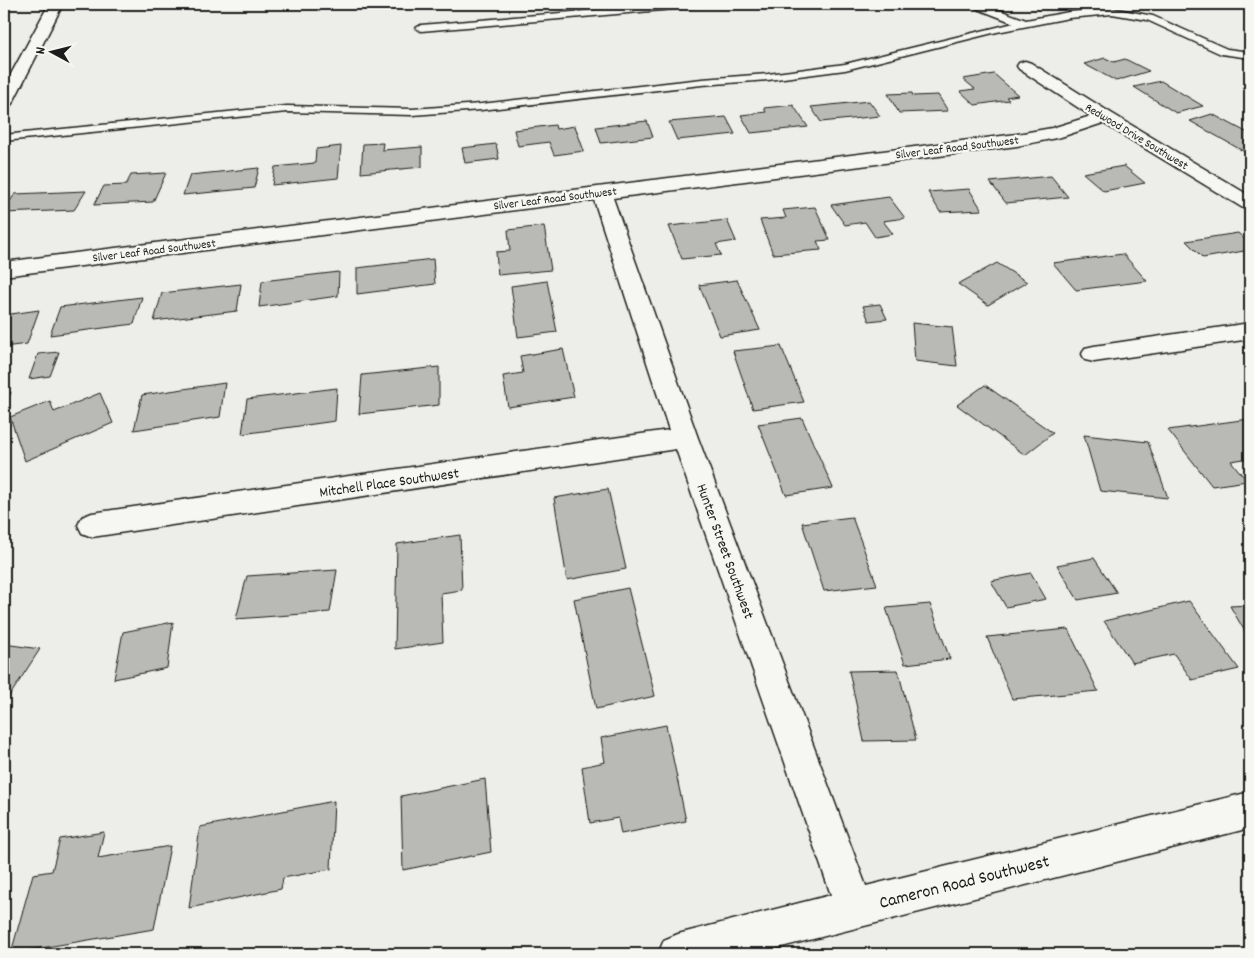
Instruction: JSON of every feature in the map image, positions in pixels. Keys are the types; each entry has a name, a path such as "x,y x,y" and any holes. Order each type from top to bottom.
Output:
{"street":[{"path":"4,102 56,4"},
{"name":"Redwood Drive Southwest","path":"1024,66 1250,204"},
{"name":"Silver Leaf Road Southwest","path":"4,269 1017,140 1055,133 1105,117"},
{"name":"Hunter Street Southwest","path":"601,192 685,438 856,908"},
{"path":"1094,354 1250,331"},
{"name":"Mitchell Place Southwest","path":"92,526 685,438"},
{"name":"Cameron Road Southwest","path":"678,954 1250,810"}],"lane":[{"path":"421,28 697,4"},
{"path":"978,4 981,8 1024,23"},
{"path":"4,138 287,109 412,112 481,107 702,82 768,77 845,67 996,28 1069,15 1112,12 1132,13 1150,18 1225,52 1250,55"}],"building":[{"path":"1105,58 1114,62 1125,59 1149,71 1116,81 1084,64"},
{"path":"994,74 1018,95 1006,97 1009,100 975,105 960,91 975,89 963,79"},
{"path":"1161,81 1203,106 1176,113 1134,87"},
{"path":"912,93 913,96 938,95 948,111 899,113 888,94"},
{"path":"869,101 880,116 821,122 811,107"},
{"path":"793,105 808,127 751,133 741,115 766,112 764,108"},
{"path":"1212,114 1250,134 1250,149 1243,151 1190,121"},
{"path":"726,117 735,134 677,140 669,122"},
{"path":"647,121 653,137 601,143 596,127"},
{"path":"555,125 556,129 575,126 584,151 554,155 549,142 518,146 514,130"},
{"path":"383,143 382,150 422,147 422,167 361,173 363,144"},
{"path":"496,144 499,159 465,163 462,148"},
{"path":"341,146 338,178 272,185 275,167 315,163 316,149"},
{"path":"1124,166 1145,183 1104,191 1083,173"},
{"path":"259,168 254,188 183,195 190,175"},
{"path":"166,173 153,202 94,205 104,186 126,185 131,175"},
{"path":"1051,176 1068,197 1006,203 990,182"},
{"path":"969,189 982,210 940,212 928,192"},
{"path":"86,191 74,210 4,213 4,210 15,194"},
{"path":"889,197 905,218 883,221 893,234 875,237 865,222 845,225 831,205"},
{"path":"815,207 830,240 817,241 821,250 773,254 760,220 786,218 783,210"},
{"path":"727,220 736,241 716,244 721,255 682,259 669,226"},
{"path":"544,226 551,270 498,275 496,252 510,251 508,230"},
{"path":"1238,233 1250,244 1250,250 1203,258 1186,241"},
{"path":"1123,254 1147,281 1076,290 1053,263"},
{"path":"433,259 435,284 357,294 357,268"},
{"path":"997,263 1027,282 988,305 958,284"},
{"path":"339,272 338,296 259,307 262,281"},
{"path":"737,280 760,330 720,336 699,285"},
{"path":"547,281 557,332 518,337 511,286"},
{"path":"241,284 237,311 154,321 162,293"},
{"path":"142,297 134,324 50,335 60,307"},
{"path":"880,304 887,319 869,321 863,306"},
{"path":"39,310 27,344 4,347 4,315"},
{"path":"912,323 952,327 957,366 915,361"},
{"path":"781,346 804,402 753,409 733,351"},
{"path":"563,349 574,397 508,407 503,376 523,373 520,356"},
{"path":"59,352 50,376 29,379 38,354"},
{"path":"439,367 439,405 359,414 362,375"},
{"path":"225,383 220,417 134,430 142,395"},
{"path":"985,385 1053,433 1025,455 957,405"},
{"path":"337,388 335,421 242,434 247,399"},
{"path":"11,392 4,411 4,393"},
{"path":"100,393 113,423 25,461 10,417 50,401 54,412"},
{"path":"802,418 833,488 786,495 758,424"},
{"path":"1249,419 1250,458 1231,461 1247,481 1212,486 1168,430"},
{"path":"1084,435 1148,442 1168,498 1100,491"},
{"path":"608,489 626,569 567,580 554,498"},
{"path":"852,517 877,585 824,591 802,523"},
{"path":"460,535 462,590 441,593 443,642 395,649 397,544"},
{"path":"1094,558 1117,593 1078,600 1057,565"},
{"path":"337,570 330,612 236,619 247,576"},
{"path":"1031,573 1046,599 1006,607 991,581"},
{"path":"628,588 655,696 596,709 574,599"},
{"path":"1189,601 1239,669 1192,680 1174,654 1132,663 1104,621"},
{"path":"930,604 950,659 905,664 886,608"},
{"path":"1250,605 1250,640 1230,606"},
{"path":"173,622 167,668 114,679 123,632"},
{"path":"1068,629 1098,691 1012,699 987,637"},
{"path":"4,644 40,649 5,703 4,703"},
{"path":"898,670 916,740 864,741 849,671"},
{"path":"666,725 686,821 621,834 618,818 590,823 582,767 605,762 601,738"},
{"path":"485,779 491,852 403,870 401,796"},
{"path":"334,801 331,869 283,878 281,889 189,908 200,827"},
{"path":"104,832 98,858 170,846 154,929 11,953 33,874 52,871 60,839"}]}
